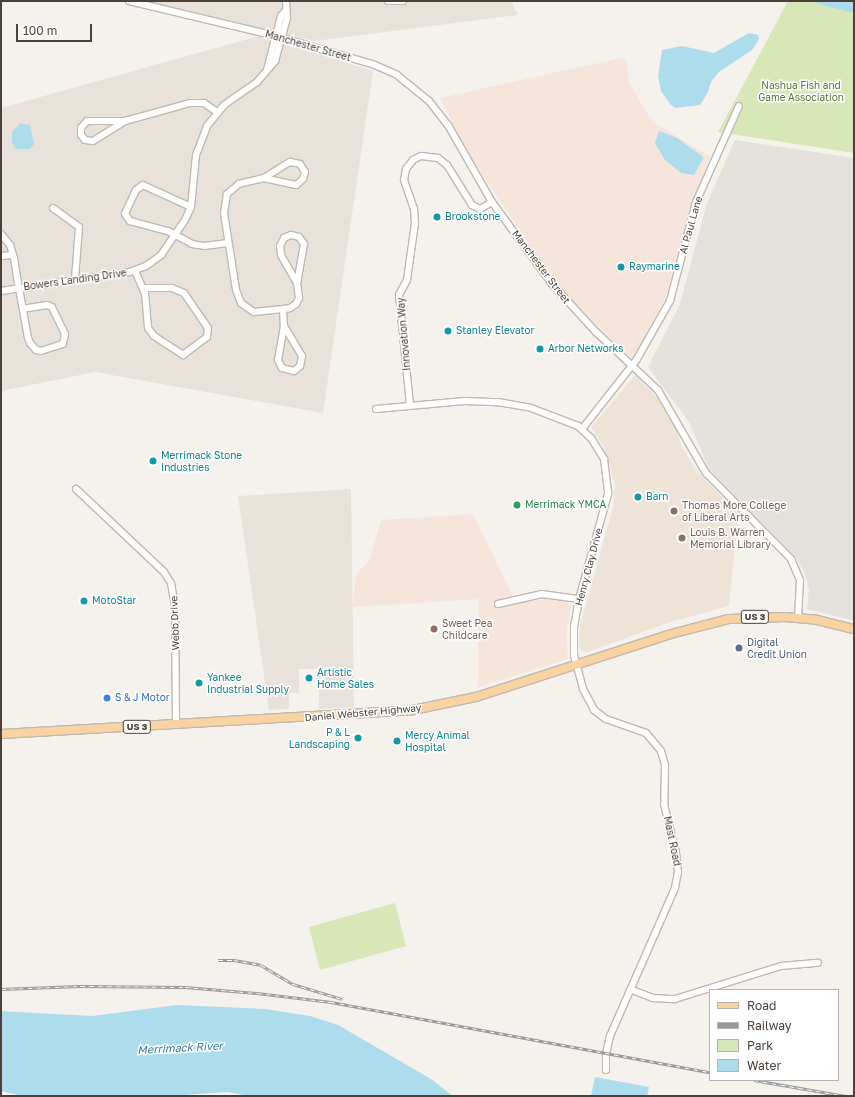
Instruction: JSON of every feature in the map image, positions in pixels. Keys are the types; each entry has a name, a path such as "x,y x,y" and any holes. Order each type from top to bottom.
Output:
{"main road":[{"name":"Daniel Webster Highway","path":"1,734 413,710 476,698 712,623 765,616 798,619 854,629"}],"street":[{"name":"Manchester Street","path":"129,1 276,36 386,69 420,93 438,110 492,202 563,298 633,365 664,398 688,444 706,473 791,559 800,580 798,619"},
{"path":"285,11 286,1"},
{"path":"388,1 403,1"},
{"name":"Bowers Landing Drive","path":"267,70 281,16 285,11"},
{"name":"Bowers Landing Drive","path":"1,291 135,271 158,258 176,235 192,207 198,149 207,126 217,112 257,82 275,61 287,18 285,11"},
{"path":"125,121 93,141 85,140 81,135 81,128 87,121 125,121 196,102 204,103 217,112"},
{"name":"Al Paul Lane","path":"633,365 670,301 696,202 739,106"},
{"name":"Innovation Way","path":"410,405 399,295 407,280 415,222 414,209 404,180 406,168 413,160 421,156 438,158 447,165 472,205 480,209 492,202"},
{"path":"264,178 293,186 302,181 305,172 300,164 290,162 264,178 238,184 227,194 224,209 236,290 241,303 254,312 284,309 296,304 299,298 297,282 304,244 299,237 291,235 281,242 280,250 297,282"},
{"path":"192,207 146,186 136,190 126,211 127,219 176,235 200,246 228,242"},
{"path":"53,208 79,227 75,279"},
{"path":"1,234 10,245 14,255 19,288 28,338 32,348 41,351 63,344 64,334 52,307 47,305 23,309"},
{"path":"1,256 14,255"},
{"path":"135,271 144,288 147,324 154,336 183,355 207,337 208,328 184,293 172,288 144,288"},
{"path":"284,309 284,326 278,360 282,368 294,371 300,366 302,356 284,326"},
{"path":"582,429 633,365"},
{"name":"Henry Clay Drive","path":"376,410 410,405 465,401 498,402 544,411 582,429 604,459 609,482 606,506 579,599 573,638 577,665"},
{"name":"Webb Drive","path":"76,489 158,567 171,583 175,606 176,725"},
{"path":"498,604 542,594 579,599"},
{"name":"Mast Road","path":"577,665 582,689 594,710 606,719 646,733 657,744 665,765 664,804 678,872 675,888 632,990 610,1036 606,1054 606,1070"},
{"path":"632,990 653,998 675,999 781,966 818,963"}],"shaded area":[{"path":"145,1 511,1 518,15 314,41"},
{"path":"259,36 373,71 323,413 95,372 1,391 1,108"},
{"path":"626,57 629,82 648,115 658,125 710,157 691,201 668,292 633,360 568,297 545,268 468,153 440,98"},
{"path":"735,140 854,158 854,621 807,609 809,590 805,574 795,556 709,469 689,422 648,367 680,304 707,203"},
{"name":"Thomas More College of Liberal Arts","path":"635,375 663,404 673,421 682,447 696,470 738,514 729,606 670,622 588,652 581,651 579,645 580,625 613,508 615,484 604,447 591,427"},
{"path":"351,489 354,707 319,709 319,669 299,669 299,693 289,693 289,709 269,710 238,496"},
{"path":"473,514 516,603 547,599 566,601 571,607 566,634 568,659 478,687 478,599 353,607 356,574 370,560 381,520"}],"green space":[{"name":"Nashua Fish and Game Association","path":"788,1 854,1 854,153 718,132"},
{"path":"395,903 406,946 320,970 309,927"}],"water":[{"path":"811,1 854,1 854,13 822,5"},
{"path":"749,33 758,35 759,39 752,50 719,72 712,80 707,94 700,105 675,108 670,104 661,91 658,76 662,50 682,46 714,53"},
{"path":"20,123 30,125 34,144 30,149 16,149 12,143 12,132"},
{"path":"659,131 677,138 702,156 703,159 694,175 681,173 665,160 655,143"},
{"name":"Merrimack River","path":"177,1005 265,1009 310,1016 338,1025 431,1079 453,1096 249,1096 228,1092 168,1096 22,1096 1,1091 1,1011 92,1016"},
{"path":"595,1077 649,1087 647,1096 591,1096"}],"railway":[{"path":"218,960 234,960 261,965 293,984 342,999"},
{"path":"1,989 80,986 185,987 257,993 331,1002 709,1072"},
{"path":"760,1081 846,1096"}],"place":[{"name":"Brookstone","path":"437,217"},
{"name":"Raymarine","path":"621,267"},
{"name":"Stanley Elevator","path":"448,331"},
{"name":"Arbor Networks","path":"540,349"},
{"name":"Merrimack Stone Industries","path":"153,461"},
{"name":"Barn","path":"638,497"},
{"name":"Merrimack YMCA","path":"517,505"},
{"name":"Thomas More College of Liberal Arts","path":"674,511"},
{"name":"Louis B. Warren Memorial Library","path":"682,538"},
{"name":"MotoStar","path":"84,601"},
{"name":"Sweet Pea Childcare","path":"434,629"},
{"name":"Digital Credit Union","path":"739,648"},
{"name":"Artistic Home Sales","path":"309,678"},
{"name":"Yankee Industrial Supply","path":"199,683"},
{"name":"S & J Motor","path":"107,698"},
{"name":"P & L Landscaping","path":"358,738"},
{"name":"Mercy Animal Hospital","path":"397,741"}]}
